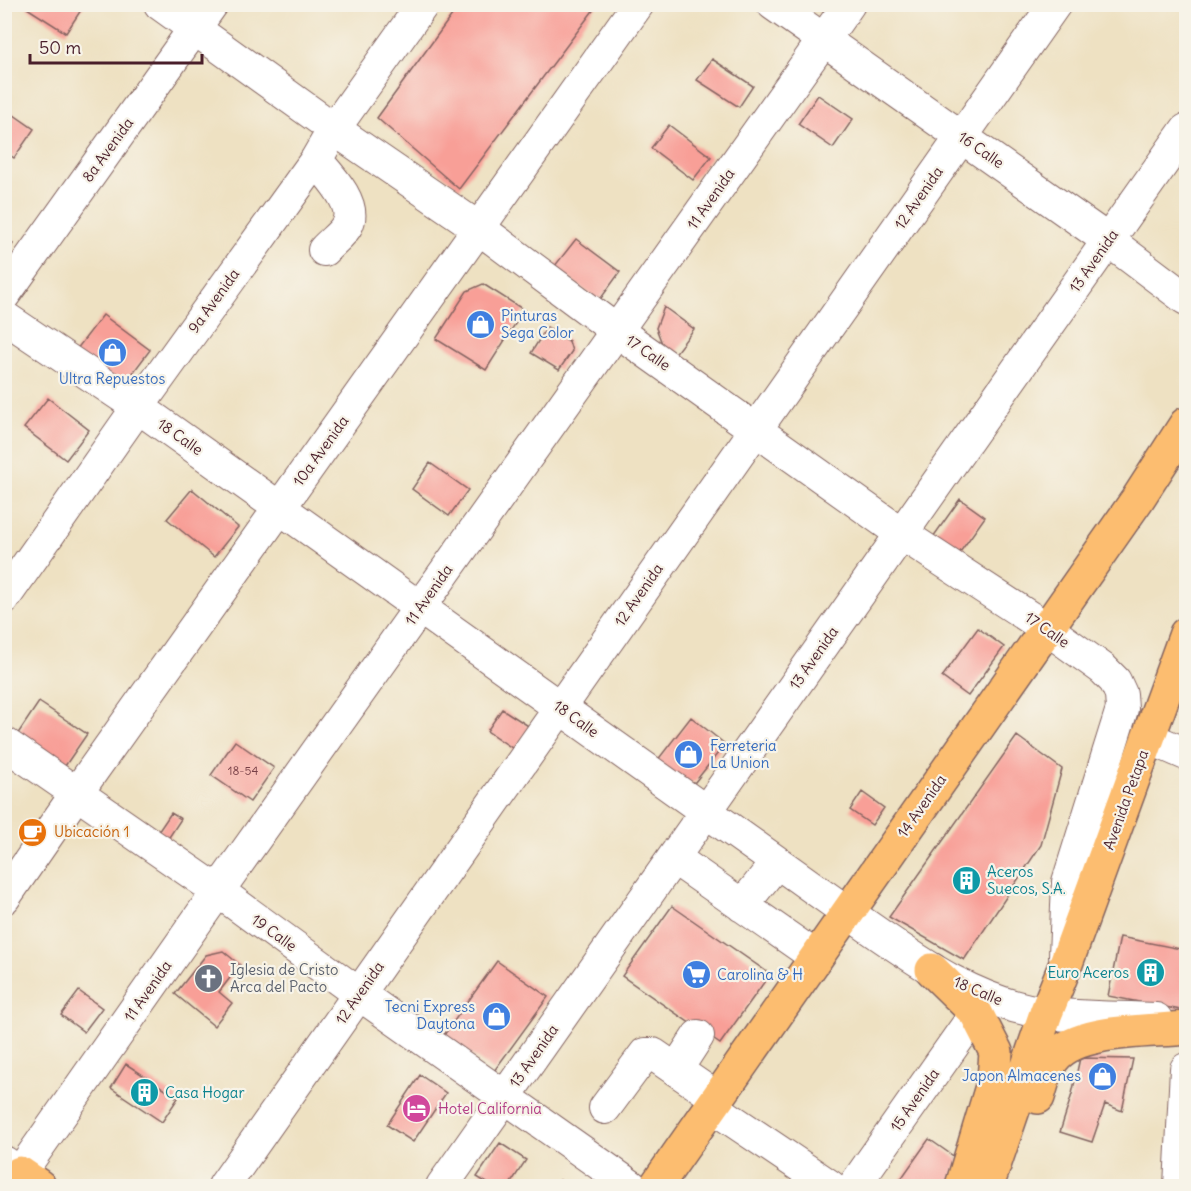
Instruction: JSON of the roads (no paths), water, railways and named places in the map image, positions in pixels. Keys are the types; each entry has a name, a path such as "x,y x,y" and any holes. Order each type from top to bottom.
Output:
{"main road":[{"name":"14 Avenida","path":"656,1186 1137,500 1186,424"},
{"name":"Avenida Petapa","path":"987,1186 1046,1013 1186,634"},
{"path":"932,970 976,1013 996,1052 994,1080 962,1186"},
{"path":"1008,1186 1045,1075 1054,1058 1068,1047 1090,1038 1184,1026"}],"street":[{"name":"17 Calle","path":"160,4 203,17 334,129 480,229 902,534 1046,628 1103,669 1115,681 1121,694 1122,709"},
{"name":"9a Avenida","path":"4,598 316,160 334,129 423,4"},
{"name":"10a Avenida","path":"4,898 638,4"},
{"name":"16 Calle","path":"773,4 1109,241 1186,299"},
{"name":"11 Avenida","path":"19,1177 218,891 849,4"},
{"name":"12 Avenida","path":"224,1186 1055,4"},
{"name":"8a Avenida","path":"4,295 203,17"},
{"name":"13 Avenida","path":"442,1186 1186,130"},
{"path":"316,160 339,186 350,209 348,225 324,250"},
{"name":"18 Calle","path":"4,317 138,407 847,912 932,970 990,999 1046,1013 1184,1026"},
{"name":"Avenida Petapa","path":"1065,966 1068,882 1122,709"},
{"path":"1149,738 1186,754"},
{"name":"19 Calle","path":"4,743 218,891 359,994 631,1186"},
{"path":"674,858 816,957"},
{"path":"742,906 777,862"},
{"name":"15 Avenida","path":"854,1186 976,1013"},
{"path":"1184,1026 1186,1062"},
{"path":"676,1070 698,1036"},
{"path":"605,1108 645,1054 653,1054 714,1102 830,1186"},
{"path":"1180,1186 1186,1068"}],"place":[{"name":"Pinturas Sega Color","path":"480,325"},
{"name":"Ultra Repuestos","path":"112,352"},
{"name":"Ferreteria La Union","path":"689,755"},
{"name":"Ubicación 1","path":"33,832"},
{"name":"Aceros Suecos, S.A.","path":"966,881"},
{"name":"Euro Aceros","path":"1150,973"},
{"name":"Carolina & H","path":"696,975"},
{"name":"Iglesia de Cristo Arca del Pacto","path":"209,979"},
{"name":"Tecni Express Daytona","path":"496,1016"},
{"name":"Japon Almacenes","path":"1102,1076"},
{"name":"Casa Hogar","path":"144,1093"},
{"name":"Hotel California","path":"417,1109"}]}
